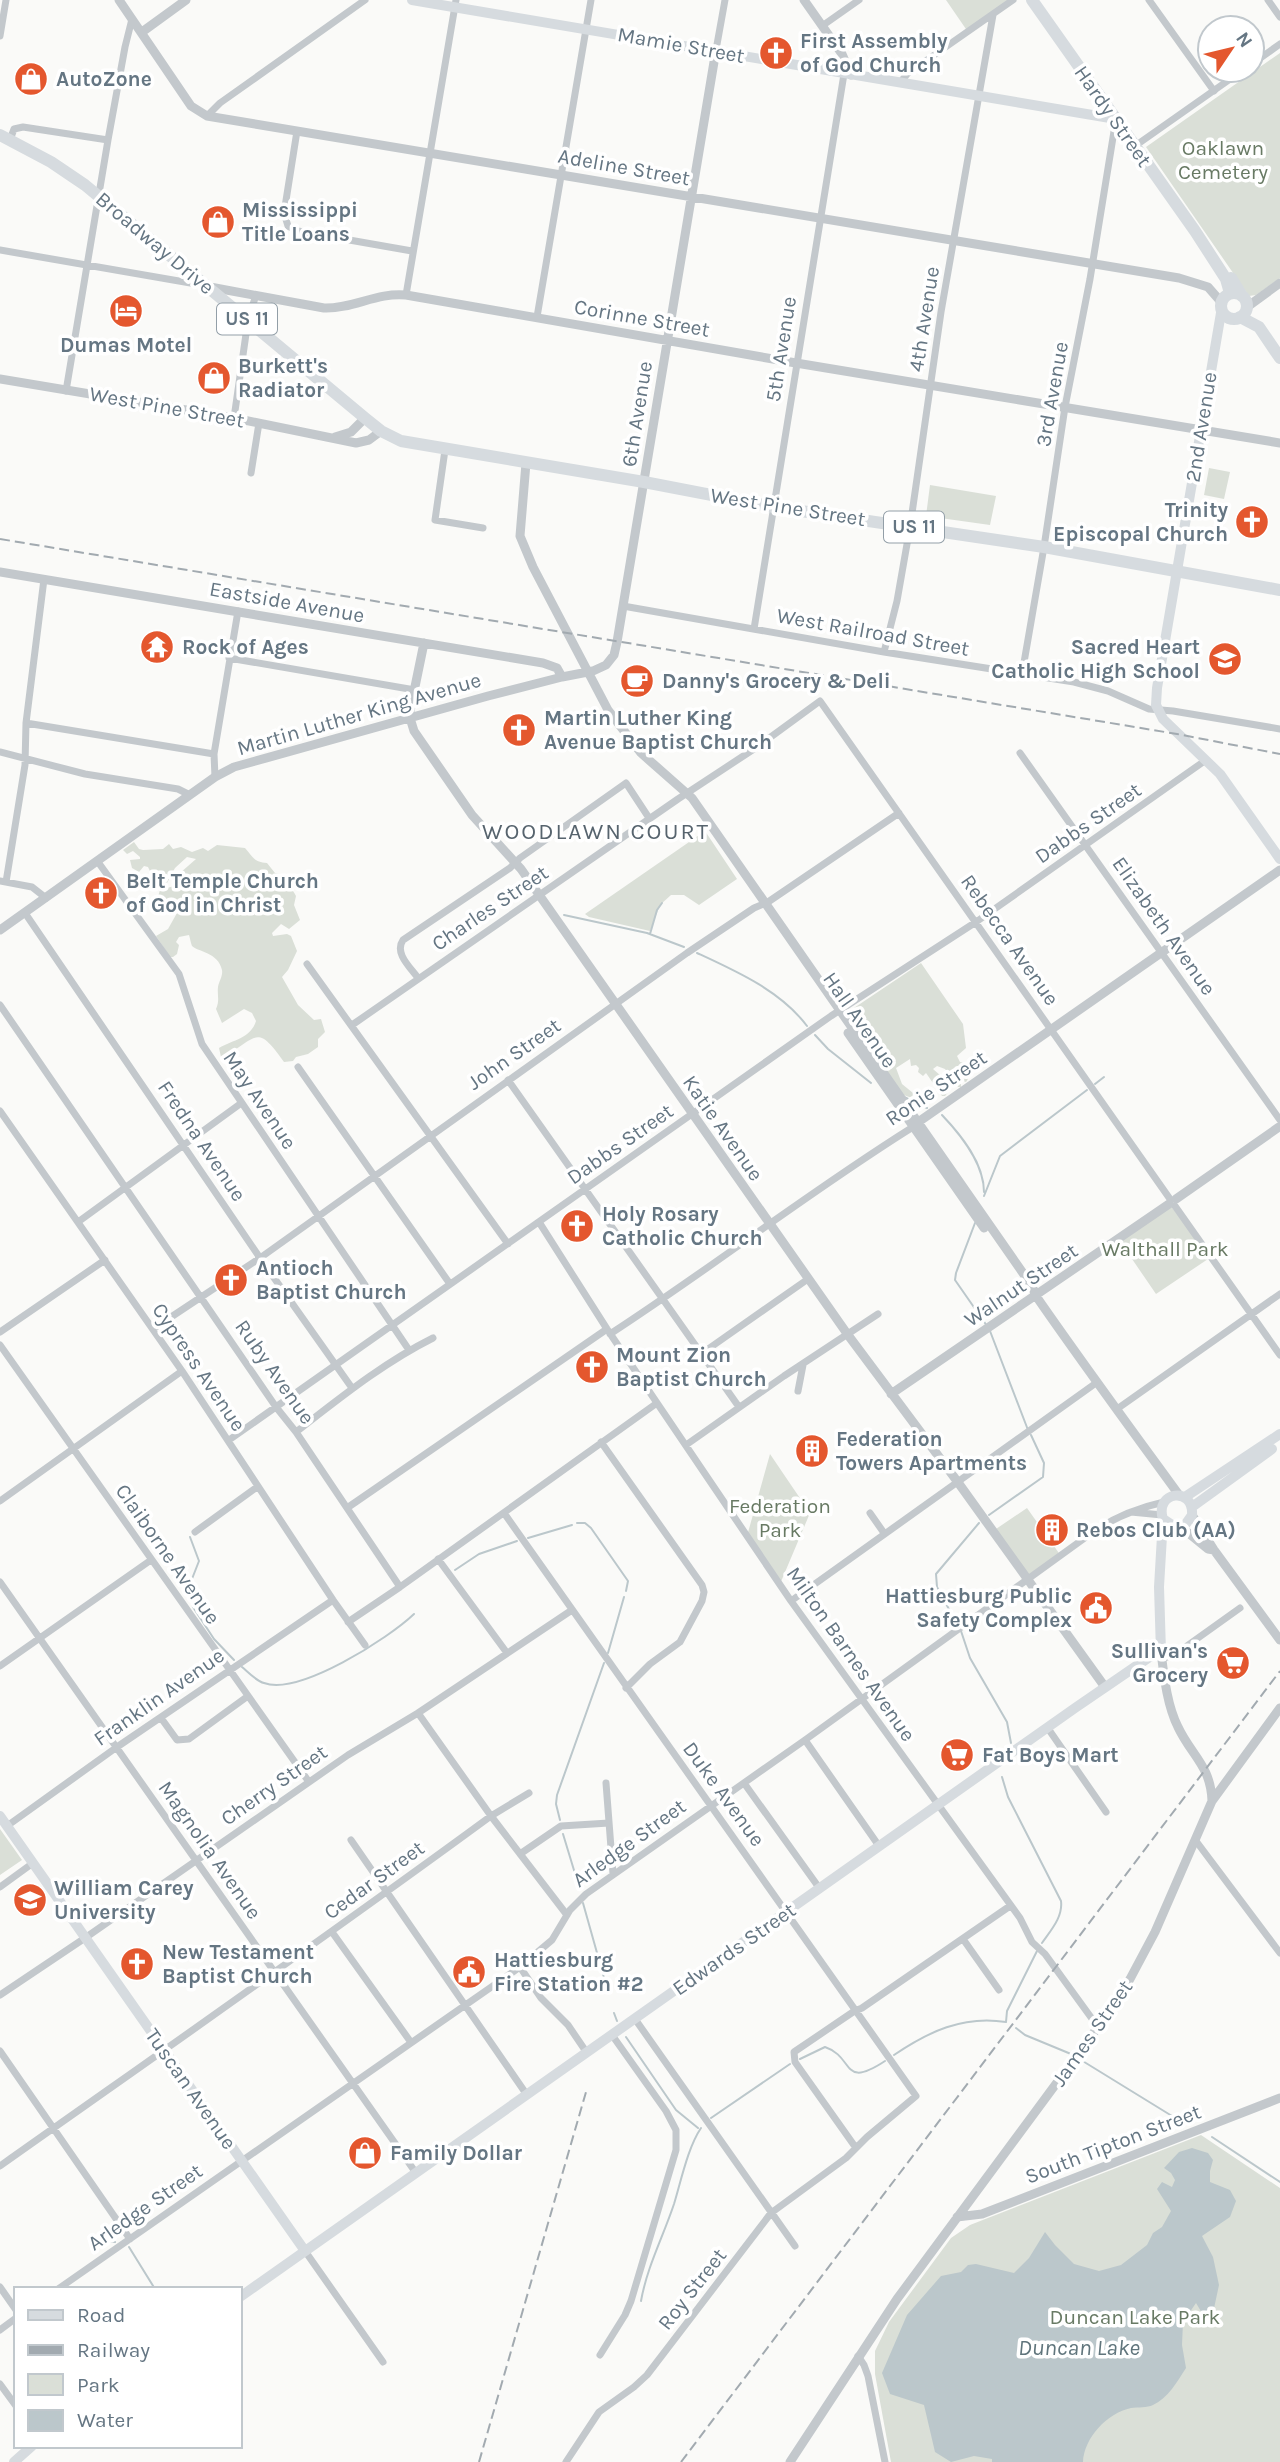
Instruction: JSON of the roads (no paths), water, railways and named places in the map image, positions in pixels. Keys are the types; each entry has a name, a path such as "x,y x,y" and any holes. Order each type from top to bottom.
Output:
{"main road":[{"name":"Mamie Street","path":"412,0 455,4 847,75 1116,119"},
{"name":"Hardy Street","path":"1032,0 1195,231 1226,279 1236,305 1259,327 1280,358"},
{"name":"Broadway Drive","path":"5,137 51,162 100,196 365,418"},
{"name":"Hardy Street","path":"1236,305 1266,326 1280,345"},
{"name":"2nd Avenue","path":"1158,710 1157,688 1201,430 1236,305"},
{"name":"West Pine Street","path":"365,418 381,430 408,443 445,450 644,482 774,507 1044,547 1280,590"},
{"path":"1158,710 1165,723 1224,779 1280,859"},
{"path":"1162,1655 1159,1593 1163,1517 1180,1502 1280,1434"},
{"path":"1180,1502 1280,1443"},
{"path":"1162,1549 1179,1527 1189,1522 1180,1502"},
{"path":"1163,1517 1170,1525 1179,1527"},
{"name":"Edwards Street","path":"242,2296 1047,1727 1148,1658 1162,1655"},
{"name":"Tuscan Avenue","path":"3,1821 305,2251"},
{"path":"14,2462 30,2448"}],"street":[{"path":"0,36 6,0"},
{"path":"119,0 191,106 207,116 220,103 365,0"},
{"path":"142,32 186,0"},
{"path":"537,317 592,0"},
{"name":"6th Avenue","path":"606,665 614,655 725,0"},
{"path":"804,0 842,54 847,75"},
{"path":"822,26 859,0"},
{"path":"900,83 907,74 1013,0"},
{"path":"1149,0 1214,91"},
{"path":"1268,0 1280,17"},
{"path":"406,295 455,4"},
{"name":"4th Avenue","path":"884,652 909,527 954,239 993,15"},
{"path":"66,391 108,140 132,19"},
{"name":"5th Avenue","path":"754,629 819,218 847,75"},
{"path":"1135,146 1224,84"},
{"name":"Adeline Street","path":"207,116 1093,264 1200,279 1236,305"},
{"name":"3rd Avenue","path":"1022,674 1065,407 1093,264 1116,119"},
{"path":"5,137 14,129 23,127 108,140"},
{"path":"297,131 285,213 288,226 298,231 412,251"},
{"name":"Corinne Street","path":"0,250 332,308 386,294 406,295 1280,443"},
{"path":"1236,305 1280,283"},
{"path":"234,418 248,320 256,295"},
{"name":"West Pine Street","path":"0,379 361,442 381,430"},
{"path":"334,437 351,432 365,418"},
{"path":"251,474 259,423"},
{"path":"445,450 435,520 483,528"},
{"name":"Hall Avenue","path":"526,463 520,536 593,685 622,730 641,753 686,794 1027,1289 1036,1296 1280,1640"},
{"name":"Eastside Avenue","path":"0,572 551,664 583,673"},
{"path":"44,579 26,723 25,757 3,881 32,887 46,898"},
{"name":"West Railroad Street","path":"622,606 1085,684 1146,708 1173,710 1280,729"},
{"path":"215,777 214,754 238,611"},
{"path":"410,718 424,643"},
{"path":"229,658 415,690"},
{"path":"551,664 562,677"},
{"name":"Martin Luther King Avenue","path":"0,930 215,777 251,761 606,665"},
{"name":"Charles Street","path":"352,1025 820,701"},
{"name":"Rebecca Avenue","path":"820,701 1280,1355"},
{"name":"Katie Avenue","path":"410,718 414,731 472,816 515,863 539,895 769,1225 1105,1687"},
{"path":"26,723 214,754"},
{"path":"0,752 85,774 178,789 190,795"},
{"name":"Elizabeth Avenue","path":"1020,753 1280,1120"},
{"name":"Dabbs Street","path":"229,1440 837,1012 975,922 1206,760"},
{"path":"418,978 400,952 399,946 403,940 626,783 649,818"},
{"name":"John Street","path":"153,1329 260,1258 687,953 899,813"},
{"name":"May Avenue","path":"98,862 179,974 202,1044 240,1104 409,1350"},
{"name":"Ronie Street","path":"347,1508 609,1331 663,1300 855,1163 915,1125 1280,870"},
{"name":"Fredna Avenue","path":"25,913 352,1388"},
{"path":"307,964 508,1244"},
{"name":"Ruby Avenue","path":"0,1005 400,1587"},
{"path":"298,1067 450,1284"},
{"path":"508,1080 739,1407"},
{"path":"78,1222 240,1104"},
{"name":"Cypress Avenue","path":"0,1111 182,1371 365,1645"},
{"path":"1280,1120 1280,1127"},
{"name":"Walnut Street","path":"891,1394 1280,1127"},
{"name":"Milton Barnes Avenue","path":"539,1222 791,1601 1023,1923 1032,1942 1045,1954 1098,2027"},
{"path":"0,1332 105,1260"},
{"path":"701,1354 808,1279"},
{"path":"1117,1409 1280,1294"},
{"path":"686,1445 878,1314"},
{"path":"296,1432 352,1388 409,1350 433,1338"},
{"name":"Claiborne Avenue","path":"0,1345 309,1782"},
{"path":"798,1391 803,1365"},
{"path":"0,1501 182,1371"},
{"path":"791,1601 1096,1383"},
{"path":"348,1622 657,1403"},
{"path":"601,1442 702,1585 704,1592 680,1642 650,1664 626,1688"},
{"path":"195,1532 257,1487"},
{"name":"Arledge Street","path":"61,2287 520,1967 552,1940 581,1898 1101,1527 1131,1512 1180,1502"},
{"path":"1131,1512 1163,1517"},
{"name":"Duke Avenue","path":"504,1513 626,1688 858,2010 916,2096"},
{"path":"870,1513 884,1533"},
{"name":"Hall Avenue","path":"1179,1527 1208,1549 1214,1550"},
{"path":"439,1559 507,1653"},
{"path":"0,1667 151,1560"},
{"name":"Magnolia Avenue","path":"0,1582 416,2173"},
{"name":"Franklin Avenue","path":"3,1821 161,1718 333,1600"},
{"name":"Edwards Street","path":"1162,1655 1177,1653 1240,1608"},
{"name":"Cherry Street","path":"0,1994 86,1938 365,1744 418,1713 572,1609"},
{"path":"1162,1655 1174,1719 1206,1770 1212,1801"},
{"path":"161,1718 177,1740 183,1741 248,1696"},
{"name":"James Street","path":"790,2462 858,2356 1098,2027 1140,1961 1212,1801 1280,1708"},
{"path":"418,1713 491,1816 568,1915"},
{"path":"1047,1727 1106,1812"},
{"path":"805,1740 879,1846"},
{"path":"606,1783 613,1874"},
{"path":"744,1783 820,1889"},
{"name":"Cedar Street","path":"0,2166 163,2049 275,1974 491,1816 528,1793"},
{"path":"520,1854 561,1826 609,1823"},
{"path":"351,1840 527,2095"},
{"path":"1196,1841 1280,1953"},
{"path":"0,1887 33,1863"},
{"path":"856,2148 792,2055 1010,1906"},
{"path":"332,1932 410,2042"},
{"path":"962,1939 999,1990"},
{"path":"520,1967 541,1998 570,2029 587,2053"},
{"path":"635,2020 795,2246"},
{"path":"600,2355 631,2301 676,2150 676,2130 666,2111 612,2035"},
{"path":"0,2051 131,2239"},
{"name":"Roy Street","path":"566,2462 599,2412 647,2375 771,2213 846,2158 916,2096"},
{"name":"South Tipton Street","path":"957,2217 982,2214 1280,2098"},
{"name":"Tuscan Avenue","path":"305,2251 383,2362"},
{"path":"0,2287 14,2307"},
{"path":"858,2356 868,2376 885,2462"},
{"path":"0,2384 14,2403"}],"water":[{"name":"Duncan Lake","path":"1192,2148 1208,2153 1213,2160 1210,2182 1230,2190 1236,2201 1230,2217 1202,2236 1213,2257 1219,2285 1213,2313 1202,2313 1196,2303 1183,2322 1182,2345 1186,2368 1172,2389 1153,2405 1122,2411 1106,2421 1092,2436 1083,2462 992,2462 992,2459 974,2456 951,2462 935,2452 924,2405 890,2394 882,2373 907,2315 941,2276 961,2272 968,2265 976,2264 1014,2273 1029,2258 1045,2232 1074,2264 1099,2271 1121,2265 1147,2245 1153,2233 1162,2227 1171,2211 1157,2189 1162,2182 1172,2187 1175,2180 1164,2168 1179,2152"}],"waterway":[{"path":"650,934 657,910 662,903"},
{"path":"564,915 647,933 684,947"},
{"path":"697,953 771,992 807,1026"},
{"path":"815,1035 828,1049 871,1083"},
{"path":"1095,1084 1104,1077"},
{"path":"984,1196 1000,1156 1087,1090"},
{"path":"904,1097 927,1108"},
{"path":"942,1115 976,1160 984,1192"},
{"path":"975,1223 955,1280 987,1326"},
{"path":"990,1331 1028,1430"},
{"path":"989,1515 1043,1477 1044,1463 1031,1435"},
{"path":"577,1523 585,1523 591,1528 628,1581 626,1591"},
{"path":"958,1626 937,1587 936,1574 979,1523"},
{"path":"528,1538 572,1525"},
{"path":"190,1537 199,1561 190,1584 193,1607 214,1639 234,1660"},
{"path":"455,1570 479,1554 517,1541"},
{"path":"608,1653 624,1597"},
{"path":"242,1667 264,1683 279,1685 299,1681 365,1650 414,1614"},
{"path":"961,1631 970,1658 1007,1722 1011,1743"},
{"path":"560,1820 557,1795 604,1663"},
{"path":"1002,1777 1008,1797 1061,1901 1058,1918 1042,1943"},
{"path":"563,1834 580,1890"},
{"path":"583,1903 608,1992"},
{"path":"894,2055 947,2027 975,2021 1006,2022 1007,2011 1037,1951"},
{"path":"614,2013 617,2021"},
{"path":"1016,2028 1025,2035 1071,2054"},
{"path":"626,2037 676,2110 698,2128"},
{"path":"800,2059 825,2047 841,2057 855,2072 871,2069 885,2061"},
{"path":"1081,2060 1185,2124"},
{"path":"711,2118 790,2064"},
{"path":"641,2301 689,2154 701,2128"},
{"path":"1212,2137 1280,2182"},
{"path":"96,2239 115,2242"},
{"path":"129,2247 154,2287"}],"railway":[{"path":"0,539 1177,734 1280,754"},
{"path":"681,2462 1280,1671"},
{"path":"479,2462 586,2092"}],"place":[{"name":"First Assembly of God Church","path":"776,53"},
{"name":"AutoZone","path":"31,79"},
{"name":"Mississippi Title Loans","path":"218,222"},
{"name":"Dumas Motel","path":"126,311"},
{"name":"Burkett's Radiator","path":"214,378"},
{"name":"Trinity Episcopal Church","path":"1252,522"},
{"name":"Rock of Ages","path":"157,647"},
{"name":"Sacred Heart Catholic High School","path":"1225,659"},
{"name":"Danny's Grocery & Deli","path":"637,681"},
{"name":"Martin Luther King Avenue Baptist Church","path":"519,730"},
{"name":"Belt Temple Church of God in Christ","path":"101,893"},
{"name":"Holy Rosary Catholic Church","path":"577,1226"},
{"name":"Antioch Baptist Church","path":"231,1280"},
{"name":"Mount Zion Baptist Church","path":"592,1367"},
{"name":"Federation Towers Apartments","path":"812,1451"},
{"name":"Rebos Club (AA)","path":"1052,1530"},
{"name":"Hattiesburg Public Safety Complex","path":"1096,1608"},
{"name":"Sullivan's Grocery","path":"1233,1663"},
{"name":"Fat Boys Mart","path":"957,1755"},
{"name":"William Carey University","path":"30,1900"},
{"name":"New Testament Baptist Church","path":"137,1964"},
{"name":"Hattiesburg Fire Station #2","path":"469,1972"},
{"name":"Family Dollar","path":"365,2153"}],"district":[{"name":"WOODLAWN COURT","path":"596,831"}],"park label":[{"name":"Oaklawn Cemetery","path":"1223,160"},
{"name":"Walthall Park","path":"1165,1249"},
{"name":"Federation Park","path":"780,1518"},
{"name":"Duncan Lake Park","path":"1135,2317"}]}
